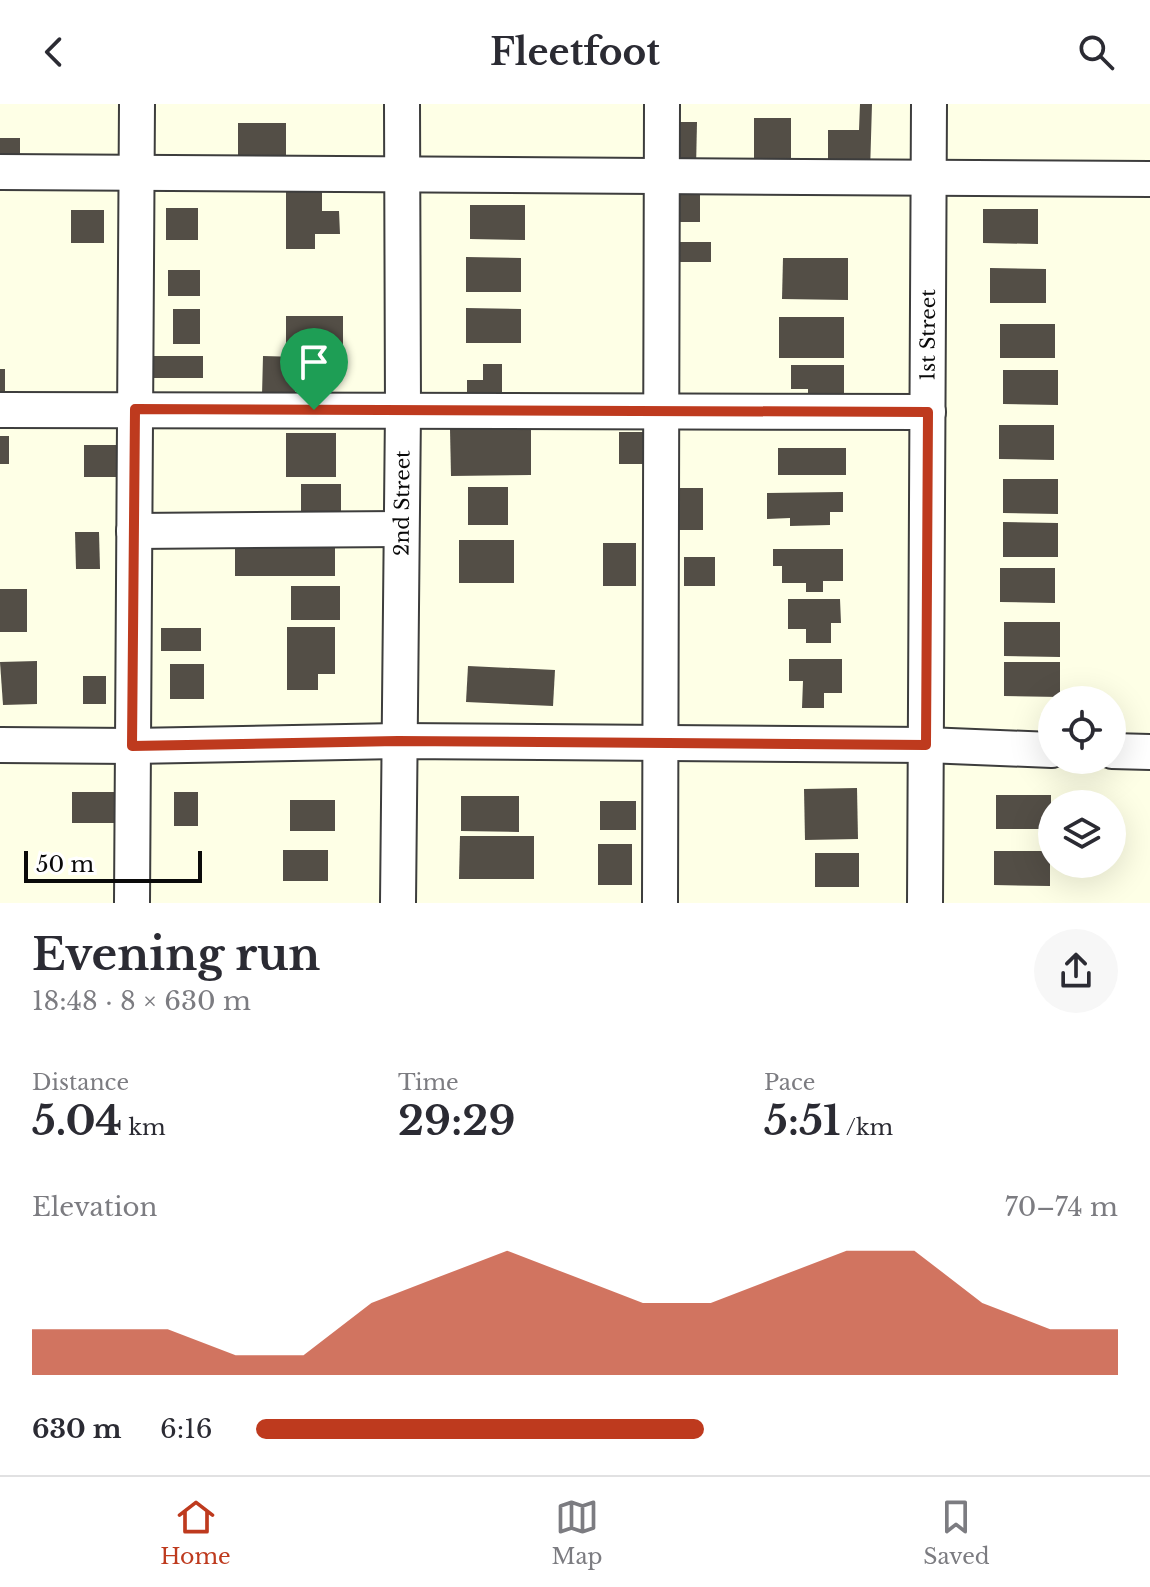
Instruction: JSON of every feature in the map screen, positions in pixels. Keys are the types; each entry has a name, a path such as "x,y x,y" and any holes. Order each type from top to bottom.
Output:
{"street":[{"path":"132,903 137,104"},
{"name":"2nd Street","path":"398,903 403,410 402,104"},
{"path":"660,903 662,104"},
{"name":"1st Street","path":"925,903 929,104"},
{"path":"0,172 1150,179"},
{"path":"0,410 928,412"},
{"path":"134,531 401,529"},
{"path":"0,745 398,741 926,745 1038,749"},
{"path":"1126,751 1150,752"}],"building":[{"path":"860,104 872,104 870,172 828,172 828,130 859,130"},
{"path":"754,118 791,118 791,165 754,165"},
{"path":"678,122 697,122 696,168 677,168"},
{"path":"238,123 286,123 286,165 238,165"},
{"path":"0,138 20,138 20,168 0,168"},
{"path":"700,184 700,222 671,222 671,185"},
{"path":"286,190 322,190 322,211 339,211 340,234 315,234 315,249 286,249"},
{"path":"470,205 525,205 525,240 470,239"},
{"path":"166,208 198,208 198,240 166,240"},
{"path":"983,209 1038,209 1038,244 983,243"},
{"path":"71,210 104,210 104,243 71,243"},
{"path":"675,242 711,242 711,262 675,262"},
{"path":"466,257 521,258 521,292 466,292"},
{"path":"783,258 848,258 848,300 782,299"},
{"path":"990,268 1046,269 1046,303 990,303"},
{"path":"168,270 200,270 200,296 168,296"},
{"path":"466,308 521,309 521,343 466,343"},
{"path":"173,309 200,309 200,344 173,344"},
{"path":"286,316 343,316 343,346 286,346"},
{"path":"779,317 844,317 844,358 779,358"},
{"path":"1000,324 1055,324 1055,358 1000,358"},
{"path":"153,356 203,356 203,378 153,378"},
{"path":"263,356 335,358 333,386 295,384 295,396 262,395"},
{"path":"483,364 502,364 502,404 467,405 467,380 483,380"},
{"path":"791,365 844,365 844,407 808,407 808,389 791,389"},
{"path":"0,369 5,369 5,409 0,409"},
{"path":"1003,370 1058,370 1058,405 1003,404"},
{"path":"999,425 1054,425 1054,460 999,459"},
{"path":"531,428 531,475 451,476 450,429"},
{"path":"619,432 656,432 656,464 619,464"},
{"path":"286,433 336,433 336,477 286,477"},
{"path":"0,436 9,436 9,464 0,464"},
{"path":"84,445 123,445 123,477 84,477"},
{"path":"778,448 846,448 846,475 778,475"},
{"path":"1003,479 1058,479 1058,514 1003,513"},
{"path":"301,484 341,484 341,526 301,526"},
{"path":"468,487 508,487 508,525 468,525"},
{"path":"674,488 703,488 703,530 674,530"},
{"path":"843,492 843,512 830,512 830,525 790,526 790,518 767,519 767,493"},
{"path":"1003,522 1058,523 1058,557 1003,557"},
{"path":"75,532 99,532 100,569 76,569"},
{"path":"459,540 514,540 514,583 459,583"},
{"path":"603,543 636,543 636,586 603,586"},
{"path":"235,544 335,544 335,576 235,576"},
{"path":"773,549 843,549 843,581 823,581 823,592 806,592 806,583 782,583 782,566 773,566"},
{"path":"684,557 715,557 715,586 684,586"},
{"path":"1000,568 1055,568 1055,603 1000,602"},
{"path":"291,586 340,586 340,620 291,620"},
{"path":"0,589 27,589 27,632 0,632"},
{"path":"788,599 840,599 841,623 831,623 831,643 806,643 806,629 788,629"},
{"path":"1004,622 1060,622 1060,657 1004,656"},
{"path":"287,627 335,627 335,674 318,674 318,690 287,690"},
{"path":"161,628 201,628 201,651 161,651"},
{"path":"789,659 842,659 842,693 824,693 824,708 802,708 803,681 789,681"},
{"path":"37,661 37,704 3,705 0,662"},
{"path":"1004,662 1060,662 1060,686 1038,686 1038,697 1004,696"},
{"path":"170,664 204,664 204,699 170,699"},
{"path":"468,666 555,670 553,706 466,702"},
{"path":"83,676 106,676 106,704 83,704"},
{"path":"857,788 858,839 805,840 804,789"},
{"path":"72,792 119,792 119,823 72,823"},
{"path":"174,792 198,792 198,826 174,826"},
{"path":"996,795 1038,795 1038,829 996,829"},
{"path":"461,796 519,796 519,832 461,831"},
{"path":"290,800 335,800 335,831 290,831"},
{"path":"600,801 636,801 636,830 600,830"},
{"path":"460,836 534,836 534,879 459,879"},
{"path":"598,844 632,844 632,885 598,885"},
{"path":"283,850 328,850 328,881 283,881"},
{"path":"994,851 1038,851 1038,878 1050,878 1050,886 994,885"},
{"path":"815,853 859,853 859,887 815,887"}],"route":[{"path":"135,409 314,410 928,412 926,745 398,741 132,746 135,409"}]}
